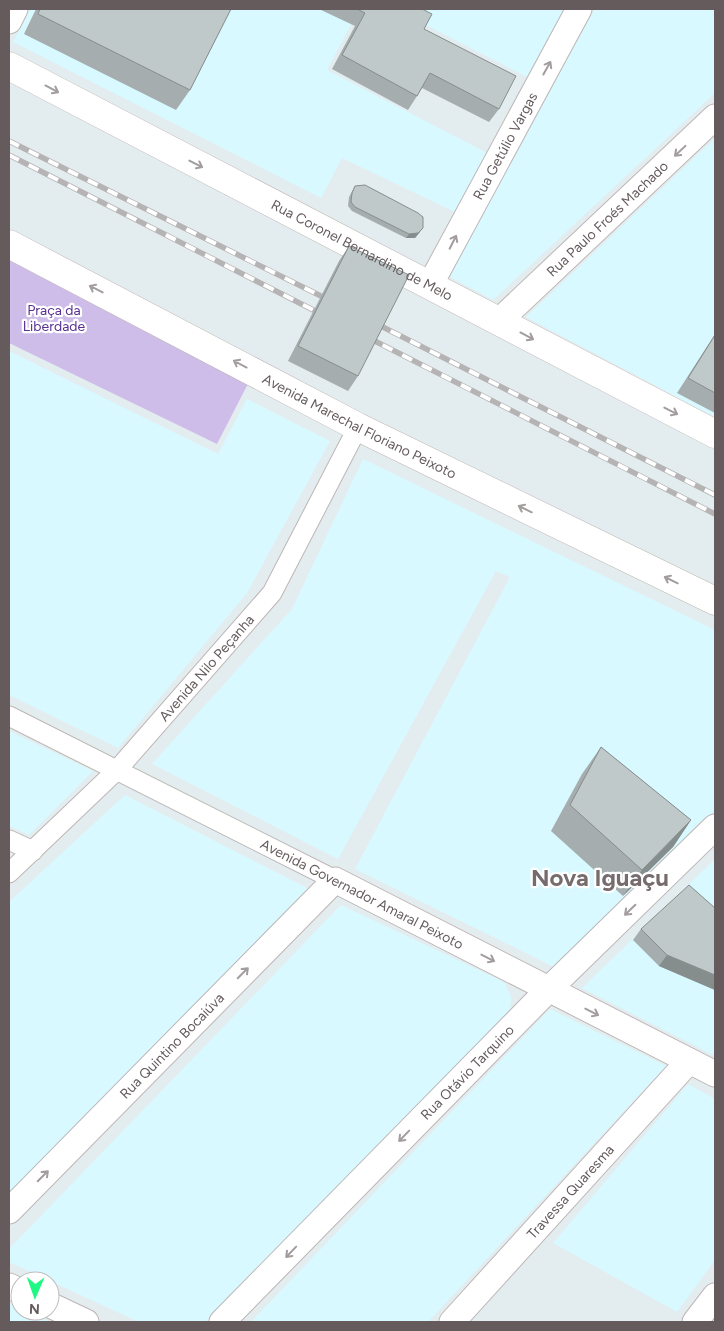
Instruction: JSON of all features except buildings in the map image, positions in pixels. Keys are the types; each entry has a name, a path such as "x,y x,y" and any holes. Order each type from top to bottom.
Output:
{"main road":[{"name":"Rua Coronel Bernardino de Melo","path":"9,66 715,434"},
{"name":"Avenida Marechal Floriano Peixoto","path":"9,244 358,427 715,601"}],"street":[{"path":"9,21 15,9"},
{"name":"Rua Getúlio Vargas","path":"430,285 579,9"},
{"name":"Rua Paulo Froés Machado","path":"499,321 715,117"},
{"name":"Avenida Nilo Peçanha","path":"9,874 117,770 272,592 358,427"},
{"name":"Avenida Governador Amaral Peixoto","path":"9,716 715,1074"},
{"name":"Rua Otávio Tarquino","path":"222,1322 549,989 715,827"},
{"path":"9,840 33,851"},
{"name":"Rua Quintino Bocaiúva","path":"9,1211 335,880"},
{"name":"Travessa Quaresma","path":"452,1322 689,1061"},
{"path":"695,1322 715,1296"},
{"path":"60,1310 86,1322"}],"shaded area":[{"path":"30,9 359,9 327,70 491,155 457,213 342,158 321,198 13,42"},
{"path":"395,9 568,9 531,79"},
{"path":"595,9 715,10 715,93 493,300 445,274"},
{"path":"715,138 715,417 526,317"},
{"path":"9,351 218,454 247,399 330,441 247,593 118,748 9,695"},
{"path":"363,459 715,630 715,810 554,967 355,869 510,577 496,571 338,859 152,764 292,609"},
{"path":"9,731 93,771 29,835 9,826"},
{"path":"125,795 311,890 9,1196 9,902"},
{"path":"715,859 715,1056 582,988"},
{"path":"341,905 504,982 511,996 510,1012 205,1322 139,1322 60,1286 60,1271 28,1271 9,1262 9,1249"},
{"path":"550,1009 666,1066 428,1322 251,1322"},
{"path":"688,1084 715,1099 715,1260 677,1312 553,1243"},
{"path":"9,1303 10,1321 51,1322 9,1322"}],"green space":[{"name":"Praça da Liberdade","path":"9,247 253,374 217,444 9,343"}],"railway":[{"path":"9,141 333,302"},
{"path":"9,155 325,316"},
{"path":"371,321 715,495"},
{"path":"363,335 715,514"}],"district":[{"name":"Nova Iguaçu","path":"600,878"}]}
